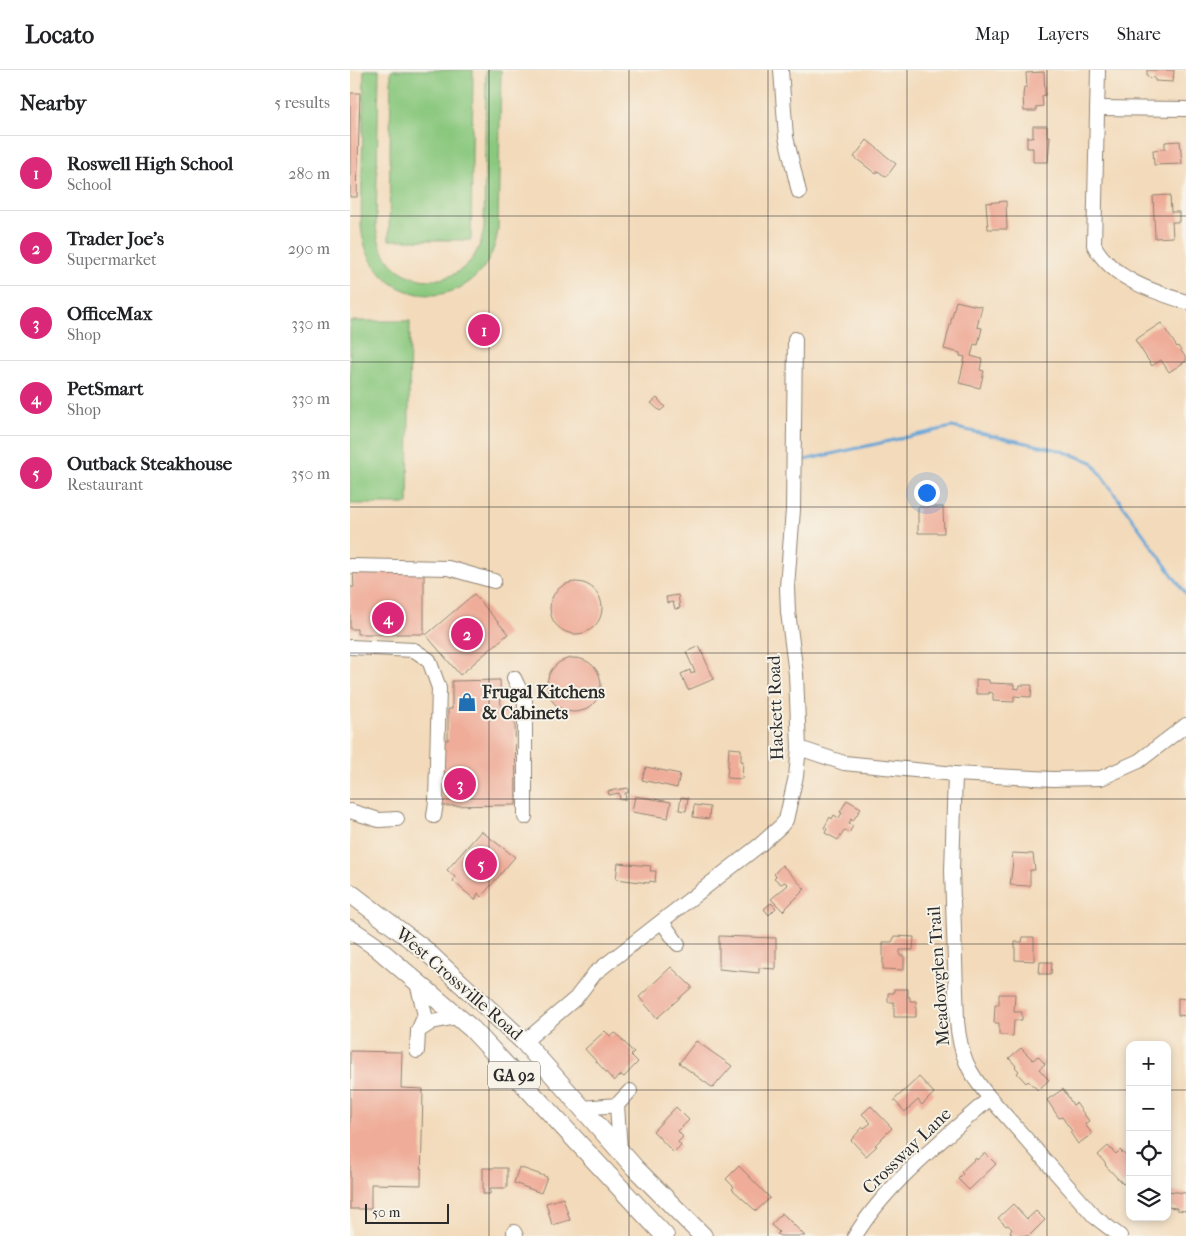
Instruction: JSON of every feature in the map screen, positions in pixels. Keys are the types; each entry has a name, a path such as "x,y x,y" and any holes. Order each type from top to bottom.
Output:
{"main road":[{"name":"West Crossville Road","path":"350,893 425,950 524,1042 620,1151 703,1236"},
{"name":"West Crossville Road","path":"350,928 374,946 472,1030 666,1236"}],"street":[{"path":"781,70 786,137 799,192"},
{"path":"1098,70 1094,245 1104,259 1132,282 1186,302"},
{"path":"1097,108 1186,109"},
{"name":"Hackett Road","path":"524,1042 576,998 595,973 782,826 789,813 799,748 796,674 788,612 787,588 793,510 795,339"},
{"path":"350,566 448,568 494,581"},
{"path":"350,647 414,650 429,660 439,688 434,816"},
{"path":"514,678 525,701 525,817"},
{"path":"799,748 844,763 955,774 1053,779 1101,778 1140,761 1186,725"},
{"name":"Meadowglen Trail","path":"955,774 952,871 959,1040 963,1057 970,1071 990,1098 1095,1217 1120,1236"},
{"path":"350,811 379,820 396,818"},
{"path":"662,922 678,944"},
{"path":"417,983 425,1015 418,1031 417,1050"},
{"path":"418,1031 432,1022 457,1016"},
{"path":"582,1108 617,1105 630,1090"},
{"name":"Crossway Lane","path":"855,1236 877,1204 898,1182 990,1098"},
{"path":"617,1105 620,1151"}],"green space":[{"path":"364,70 379,70 376,226 382,249 394,266 410,276 428,280 447,277 464,267 477,251 484,228 486,70 501,70 498,229 489,258 473,279 452,291 428,295 405,290 384,277 368,255 361,225"},
{"path":"391,70 473,70 471,240 389,240"},
{"path":"350,321 410,321 408,504 350,504"}],"building":[{"path":"1147,70 1174,70 1173,82 1155,81 1155,78 1147,77"},
{"path":"1044,72 1045,95 1042,96 1043,106 1036,107 1036,111 1024,111 1023,96 1024,87 1027,87 1026,73"},
{"path":"350,93 360,93 357,197 350,197"},
{"path":"1033,126 1047,126 1047,136 1050,136 1048,162 1033,162 1033,148 1027,148 1027,137 1033,137"},
{"path":"867,140 896,164 886,177 878,171 876,174 854,157"},
{"path":"1180,141 1182,164 1154,165 1153,150 1165,149 1165,142"},
{"path":"1170,195 1171,212 1179,212 1179,222 1172,222 1173,237 1155,238 1153,196"},
{"path":"1006,201 1007,229 988,229 986,203"},
{"path":"956,301 982,307 977,327 982,328 978,345 974,344 971,356 982,359 980,370 984,371 980,388 959,383 965,357 960,356 960,353 944,349"},
{"path":"1161,323 1186,358 1186,361 1169,372 1161,360 1152,366 1135,340"},
{"path":"657,398 665,407 660,411 651,403"},
{"path":"918,507 943,507 944,533 918,533"},
{"path":"353,571 424,571 424,634 357,634 357,629 350,629 350,587 354,587"},
{"path":"571,582 581,582 591,586 598,593 602,608 598,623 591,630 581,634 571,634 561,630 554,623 550,613 550,603 554,593 561,586"},
{"path":"474,594 508,634 460,675 426,635"},
{"path":"678,595 680,608 675,609 673,602 667,603 666,597"},
{"path":"699,646 714,679 688,690 681,674 690,670 691,674 695,672 686,652"},
{"path":"569,658 579,658 589,662 597,670 601,685 597,700 589,708 579,712 569,712 559,708 551,700 547,690 547,680 551,670 559,662"},
{"path":"976,679 989,680 989,683 1014,684 1014,688 1019,689 1020,685 1032,685 1031,697 1014,696 1014,702 993,701 993,693 976,694"},
{"path":"500,680 501,708 515,708 516,805 441,806 441,740 448,740 448,709 452,709 452,681"},
{"path":"729,748 741,749 741,761 743,761 742,779 727,778"},
{"path":"646,767 680,774 677,788 642,780"},
{"path":"628,788 628,793 625,793 626,799 620,800 619,793 609,795 608,791"},
{"path":"635,796 671,802 668,818 632,812"},
{"path":"681,797 688,798 686,811 679,810"},
{"path":"847,800 861,808 853,821 851,819 849,824 853,826 849,833 845,830 838,840 825,833 827,829 824,828 830,817 832,819 834,815 839,818 842,813 840,812"},
{"path":"694,805 710,807 709,819 693,817"},
{"path":"481,831 515,857 481,897 478,893 475,900 453,881 455,877 447,870"},
{"path":"1012,853 1033,854 1035,870 1030,870 1030,886 1010,885 1013,862"},
{"path":"618,863 651,866 650,871 656,871 655,882 616,879"},
{"path":"782,865 805,889 783,911 771,899 788,885 785,882 781,884 774,878 776,876 774,874"},
{"path":"771,903 776,908 769,915 764,909"},
{"path":"719,936 776,938 776,969 759,968 759,973 719,969"},
{"path":"895,936 914,937 913,950 900,950 900,956 904,956 904,970 883,969 883,942 892,942"},
{"path":"1023,937 1034,937 1034,961 1015,960 1015,942 1022,942"},
{"path":"1040,962 1052,962 1051,974 1039,974"},
{"path":"671,967 692,987 657,1018 639,997"},
{"path":"894,989 908,989 910,1001 916,1001 916,1017 894,1017 894,1002 888,1002 888,993 894,993"},
{"path":"999,994 1015,994 1014,1012 1022,1012 1022,1020 1014,1020 1013,1036 999,1035 999,1023 994,1023 995,1005 999,1005"},
{"path":"1178,998 1186,999 1186,1016 1178,1015"},
{"path":"605,1031 610,1036 616,1033 634,1053 631,1055 638,1062 624,1077 621,1075 614,1081 585,1049"},
{"path":"696,1041 732,1066 713,1088 679,1063"},
{"path":"1021,1048 1033,1060 1038,1056 1045,1064 1039,1069 1049,1080 1038,1090 1028,1081 1026,1083 1017,1073 1019,1071 1009,1058"},
{"path":"350,1051 402,1052 401,1088 423,1089 421,1185 371,1184 371,1209 350,1209"},
{"path":"919,1077 934,1093 922,1105 918,1100 905,1112 894,1100"},
{"path":"1063,1089 1073,1105 1076,1103 1089,1121 1085,1124 1092,1134 1078,1144 1070,1132 1072,1131 1062,1117 1059,1118 1047,1100"},
{"path":"871,1106 892,1128 866,1156 851,1140 863,1127 871,1123 862,1114"},
{"path":"676,1107 689,1120 678,1131 683,1137 678,1142 681,1146 674,1153 653,1131"},
{"path":"1108,1146 1116,1154 1120,1150 1126,1156 1126,1181 1123,1184 1105,1165 1098,1155"},
{"path":"985,1153 996,1164 969,1190 958,1179 963,1174 961,1172 976,1158 977,1160"},
{"path":"739,1166 770,1198 756,1211 732,1189 734,1187 726,1179"},
{"path":"519,1167 547,1177 541,1193 514,1183"},
{"path":"483,1168 507,1168 507,1188 490,1188 490,1194 483,1194"},
{"path":"1171,1191 1186,1193 1186,1211 1177,1210 1177,1208 1171,1207"},
{"path":"563,1198 570,1220 552,1225 546,1203"},
{"path":"1013,1204 1027,1219 1036,1211 1045,1220 1029,1236 1014,1236 1010,1232 1012,1229 998,1218"},
{"path":"782,1213 805,1236 780,1236 777,1234 779,1232 771,1225"}],"waterway":[{"path":"800,461 952,427 1059,450 1092,462 1186,594"}],"place":[{"name":"Roswell High School","path":"484,330"},
{"name":"PetSmart","path":"388,618"},
{"name":"Trader Joe's","path":"467,634"},
{"name":"Frugal Kitchens & Cabinets","path":"467,702"},
{"name":"OfficeMax","path":"460,784"},
{"name":"Outback Steakhouse","path":"481,864"}]}
